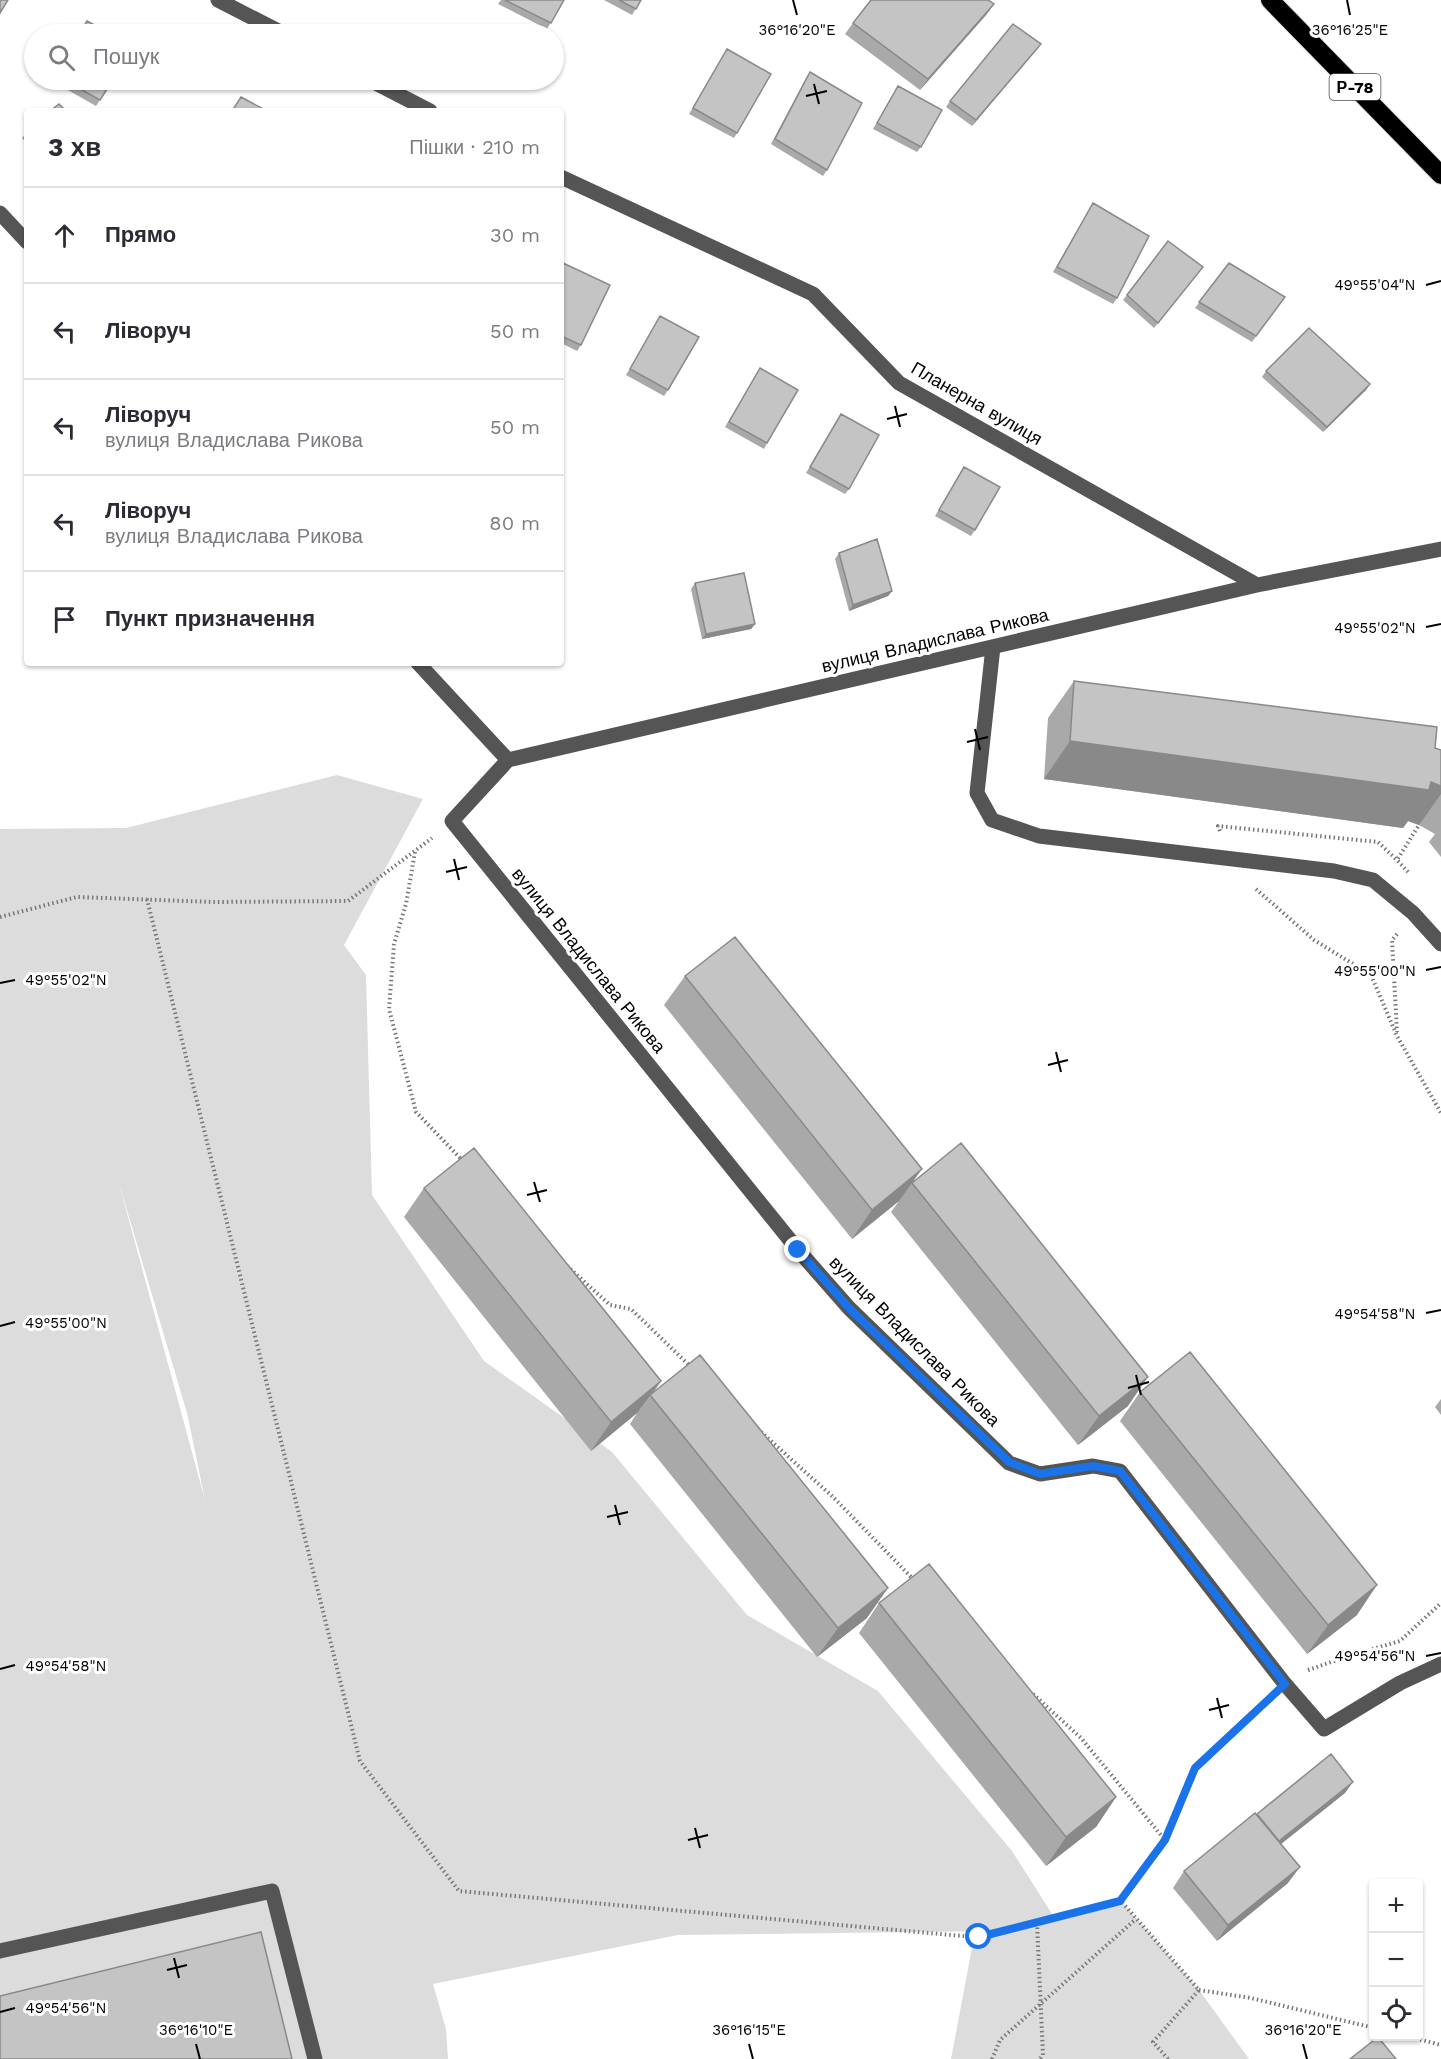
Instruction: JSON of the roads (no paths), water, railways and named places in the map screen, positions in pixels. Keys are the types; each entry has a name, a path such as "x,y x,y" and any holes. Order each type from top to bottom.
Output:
{"highway":[{"name":"Р-78","path":"1270,0 1441,175"}],"street":[{"path":"218,0 265,24"},
{"path":"389,90 424,108"},
{"name":"Планерна вулиця","path":"564,178 813,294 899,383 1257,585"},
{"path":"0,213 24,239"},
{"name":"вулиця Владислава Рикова","path":"1441,549 1257,585 508,760 452,821 784,1232 849,1308 1009,1462 1040,1474 1093,1466 1120,1471 1285,1684 1324,1729 1400,1683 1441,1664"},
{"path":"993,647 977,793 992,820 1039,836 1334,871 1373,880 1413,913 1441,944"},
{"path":"421,666 508,760"},
{"path":"0,1952 272,1891 315,2059"}]}
